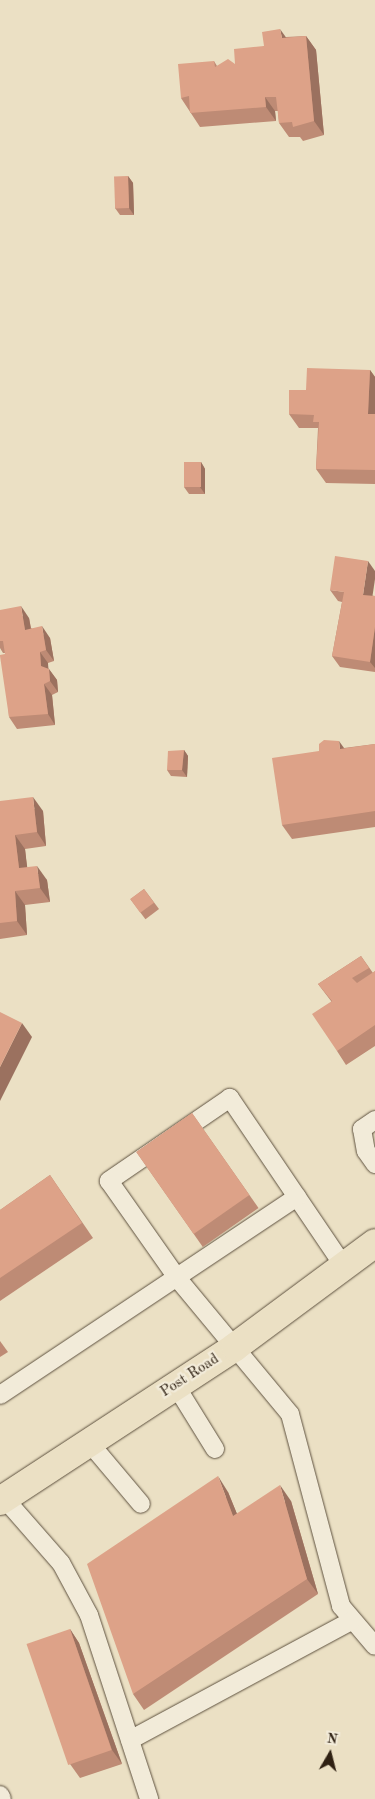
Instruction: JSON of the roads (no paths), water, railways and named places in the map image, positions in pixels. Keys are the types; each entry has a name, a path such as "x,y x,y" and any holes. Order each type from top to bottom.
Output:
{"main road":[{"name":"Post Road","path":"2,1500 88,1440 235,1347 375,1243"}],"lane":[{"path":"343,1265 230,1098 109,1181 178,1279 290,1414 341,1606 351,1621 375,1646"},
{"path":"375,1120 362,1129 366,1151 375,1164"},
{"path":"0,1395 178,1279 297,1197"},
{"path":"176,1386 215,1449"},
{"path":"88,1440 141,1504"},
{"path":"2,1500 61,1563 89,1615 149,1799"},
{"path":"130,1740 351,1621"},
{"path":"0,1795 2,1799"}]}
